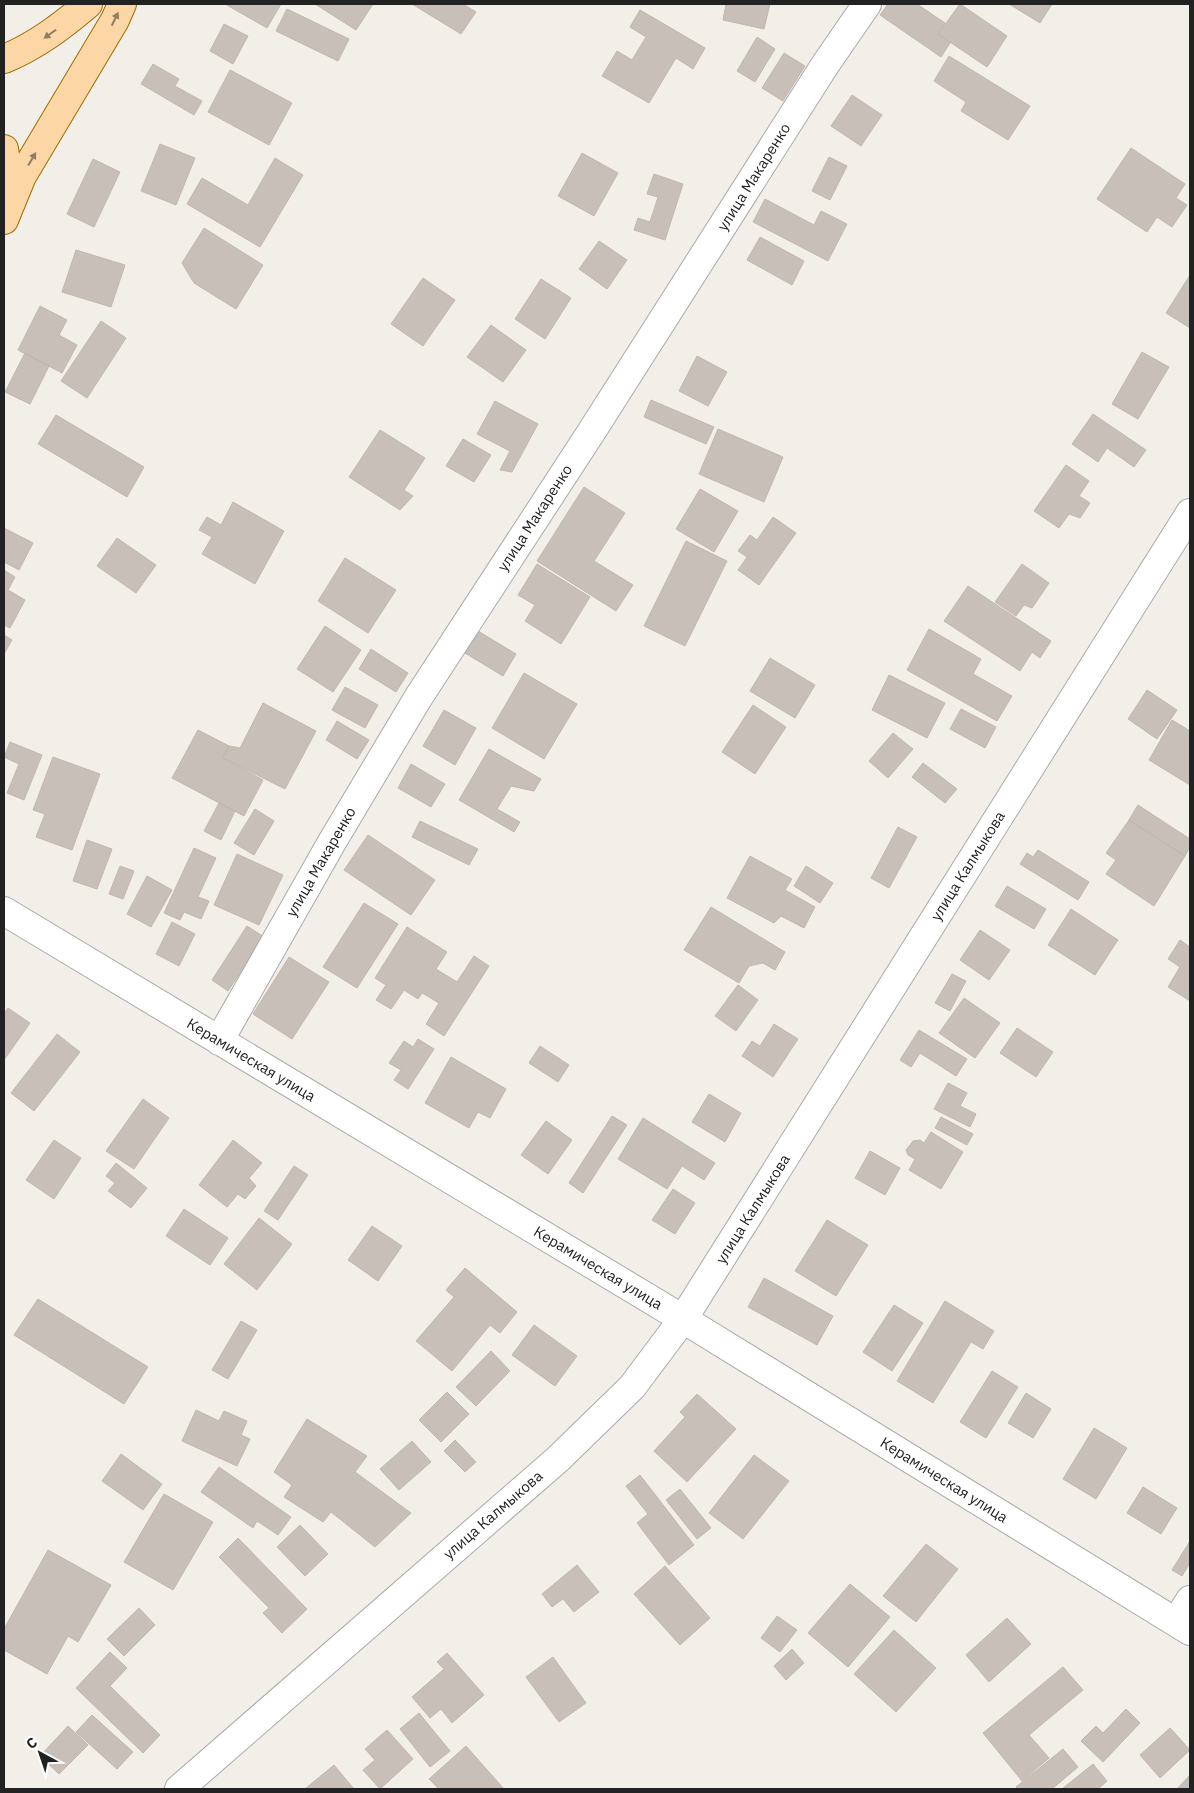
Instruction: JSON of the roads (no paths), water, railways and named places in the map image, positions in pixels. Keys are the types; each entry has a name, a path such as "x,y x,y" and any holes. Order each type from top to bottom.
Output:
{"main road":[{"path":"4,59 50,36 88,4"},
{"path":"4,219 22,176 116,20 122,4"},
{"path":"4,149 10,185 4,219"}],"street":[{"name":"улица Макаренко","path":"219,1042 327,851 418,698 590,434 825,65 867,4"},
{"name":"улица Калмыкова","path":"179,1789 558,1458 632,1387 683,1319 1190,513"},
{"name":"Керамическая улица","path":"4,910 219,1042 1185,1618"}]}
